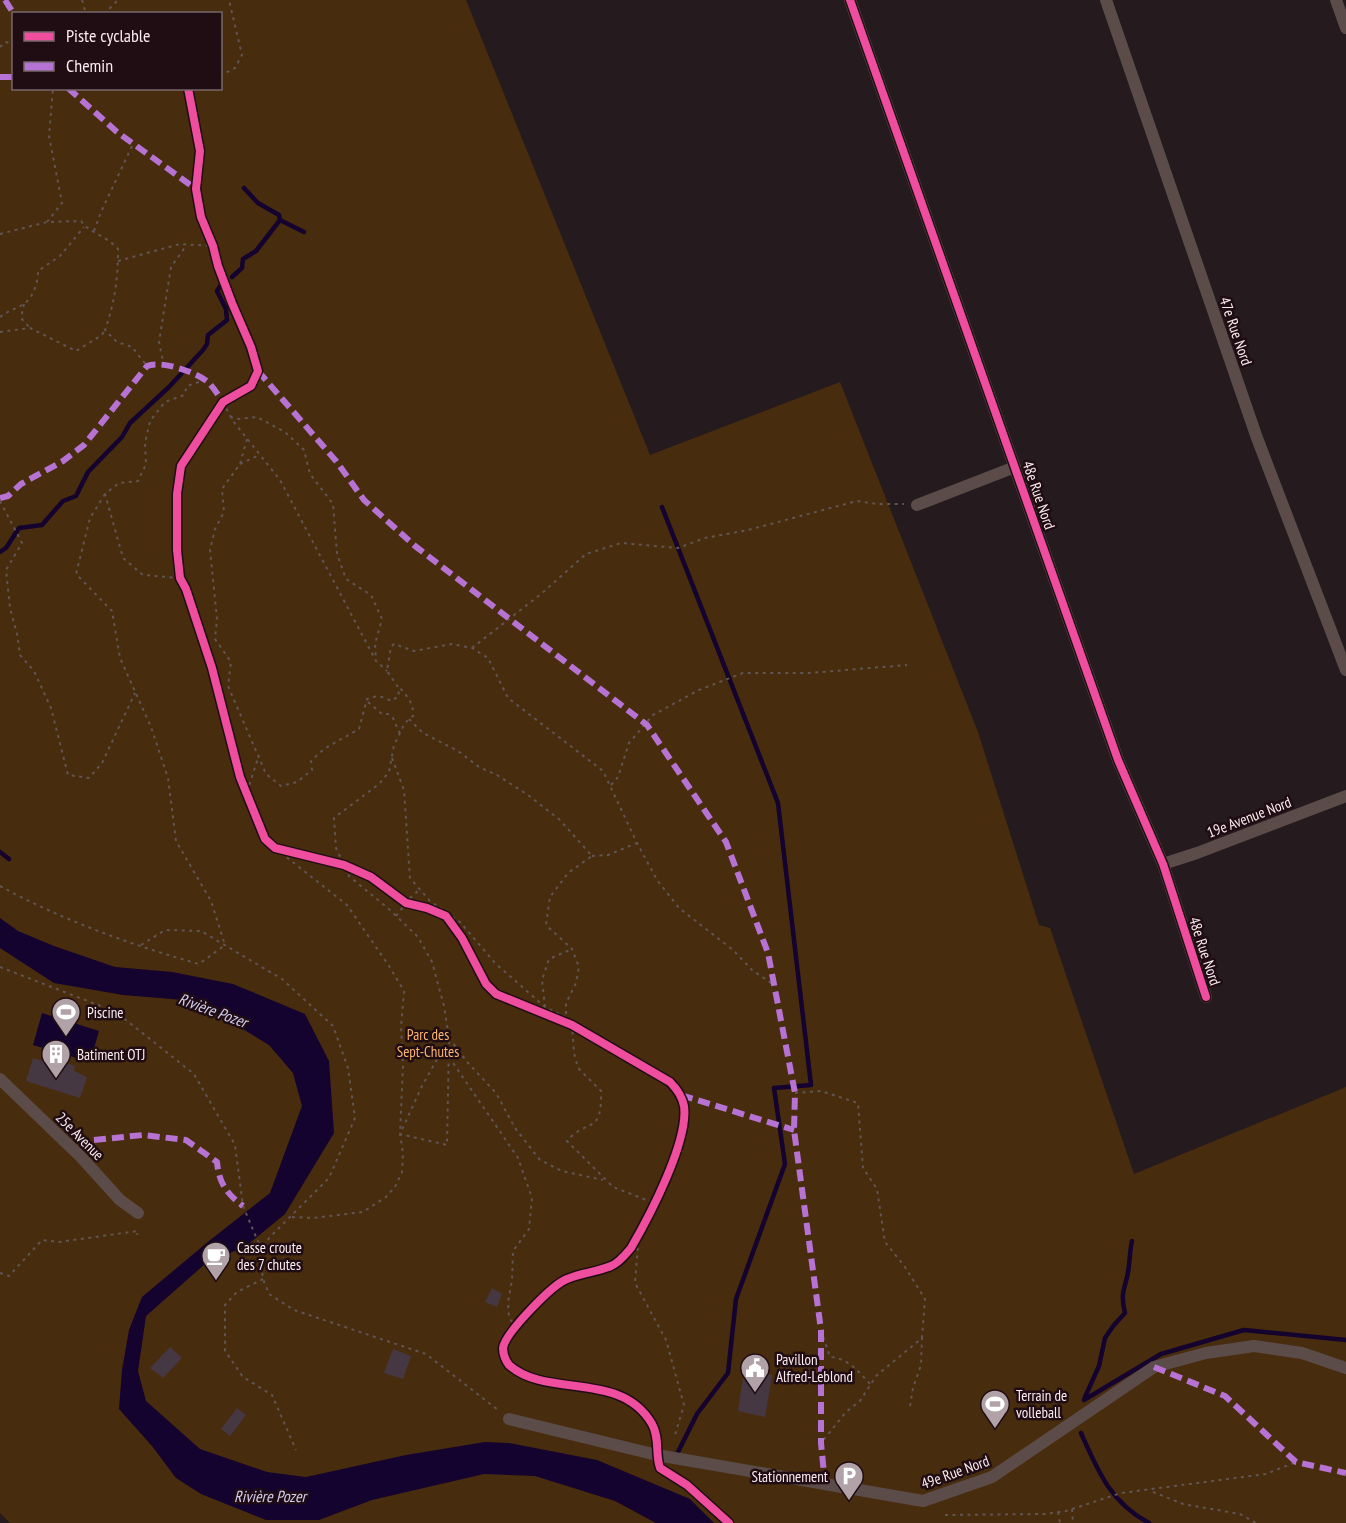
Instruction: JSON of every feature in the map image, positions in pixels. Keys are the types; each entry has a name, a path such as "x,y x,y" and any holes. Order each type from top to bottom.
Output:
{"street":[{"name":"48e Rue Nord","path":"850,0 1118,760 1163,864 1206,997"},
{"name":"47e Rue Nord","path":"1106,0 1257,438 1346,669"},
{"path":"1336,0 1346,28"},
{"path":"917,505 1015,467"},
{"name":"19e Avenue Nord","path":"1163,864 1346,796"},
{"name":"25e Avenue","path":"0,1079 81,1157 120,1200 138,1213"},
{"name":"49e Rue Nord","path":"509,1419 667,1457 923,1501 992,1477 1154,1367 1206,1353 1254,1346 1302,1353 1346,1368"}],"path":[{"path":"106,12 118,0"},
{"path":"222,75 235,68 242,55 229,0"},
{"path":"47,222 62,203 49,136 53,90"},
{"path":"94,231 133,144"},
{"path":"0,234 47,222 81,221 84,226 111,240 118,249 117,285 113,307 105,330 102,335 76,351 30,328 21,318 24,304 38,283 38,271 60,256 84,226"},
{"path":"209,237 215,256"},
{"path":"118,261 180,244 213,246"},
{"path":"164,366 159,342 171,267 186,246"},
{"path":"0,317 6,311 24,304"},
{"path":"0,332 30,328"},
{"path":"105,330 117,342 132,347 147,366"},
{"path":"205,380 187,386 184,395 165,402 150,421 145,443 146,464 138,481 119,483 105,494 90,518 76,574 112,611 120,658 151,727 168,778 176,841 212,901 225,945"},
{"path":"217,412 223,402 232,397"},
{"path":"223,402 230,417 280,480 376,661 387,671 398,687 399,696 391,701 385,697 373,696 367,699 359,729 324,749 311,761 312,770 297,782 281,786 266,774 228,686 231,662 215,639 217,619 210,550 215,529 224,512 222,489 240,464 247,439"},
{"path":"230,417 239,419 257,417 285,432 304,450 310,474 333,504 337,554 346,579 371,595 382,619 375,644 376,661"},
{"path":"240,464 259,454"},
{"path":"105,494 123,558 143,575 181,581 179,568"},
{"path":"0,501 22,543 6,570 10,608 18,634 20,656 34,671 51,708 68,775 89,778 102,763 135,693"},
{"path":"472,648 504,624 586,554 621,543 678,548 705,538 748,530 857,501 917,505"},
{"path":"387,671 391,647 394,645 414,651 452,644 472,648 488,658 508,698 603,771 657,880 679,908 733,951 752,970 774,985"},
{"path":"610,786 618,777 628,743 653,715 699,690 743,673 809,673 907,665"},
{"path":"393,681 411,700 413,709 412,716 394,745 389,772 379,784 334,818 336,848 349,876 418,937 432,962 444,1006 449,1038 447,1145 400,1134"},
{"path":"368,701 382,714 388,714 393,718 400,734"},
{"path":"409,719 423,733 458,751 479,767 497,775 528,795 560,820 592,856"},
{"path":"246,792 259,755"},
{"path":"392,758 404,790 410,878 430,902 460,922 495,963 542,1010 581,1030"},
{"path":"240,777 250,801"},
{"path":"566,1017 566,1003 576,983 579,967 572,949 546,925 550,897 568,873 592,856 608,855 637,843"},
{"path":"272,845 347,905 404,991 401,1027 403,1065 400,1134 403,1152 402,1172 396,1187 386,1197 363,1212 313,1218 292,1217"},
{"path":"272,845 298,853"},
{"path":"332,862 353,869"},
{"path":"0,886 77,922 153,951 199,964 225,945"},
{"path":"396,916 420,890"},
{"path":"398,896 406,903 417,905"},
{"path":"427,908 446,916 462,938"},
{"path":"141,945 165,930 201,931 282,979 333,1026 348,1068 355,1118 329,1178 269,1238 262,1251 263,1279 268,1294 294,1310 426,1354 509,1419"},
{"path":"542,1010 542,980 549,959 572,949"},
{"path":"0,967 116,1012 194,1074 235,1145 243,1206 262,1251"},
{"path":"542,1010 566,1017 572,1025 574,1053 578,1068 601,1091 602,1110 594,1125 573,1134 567,1142 613,1187 653,1205 658,1195"},
{"path":"400,1134 422,1086 449,1038"},
{"path":"449,1038 496,1093 514,1128 540,1160 562,1171 606,1180"},
{"path":"449,1057 518,1158 532,1198 529,1229 513,1251 512,1280 508,1302 509,1318 516,1326"},
{"path":"795,1093 821,1091 858,1103 863,1168 877,1189 885,1242 905,1267 925,1299 921,1365 910,1406"},
{"path":"631,1248 644,1224"},
{"path":"0,1273 9,1276 42,1240 59,1242 138,1231 137,1234"},
{"path":"639,1233 635,1283 666,1340 684,1405 675,1435"},
{"path":"263,1279 237,1292 225,1305 225,1351 243,1377 272,1395 296,1450"},
{"path":"821,1330 830,1357 840,1358 852,1365 870,1385"},
{"path":"821,1443 846,1412 860,1401 876,1376 922,1338"},
{"path":"945,1515 1058,1512 1121,1493 1266,1474 1296,1462"},
{"path":"1150,1491 1183,1504 1240,1514 1256,1523"},
{"path":"1072,1509 1072,1523"},
{"path":"1058,1512 1060,1523"}],"green space":[{"name":"Parc des Sept-Chutes","path":"0,0 466,0 650,455 840,382 978,732 1039,925 1050,928 1134,1174 1346,1087 1346,1523 10,1523 0,1513"}],"water":[{"name":"Rivière Pozer","path":"0,918 18,931 115,967 172,972 233,984 305,1014 329,1061 334,1133 285,1214 246,1246 205,1264 146,1316 138,1371 146,1401 200,1449 267,1472 306,1477 406,1455 485,1442 509,1443 597,1460 690,1499 714,1523 656,1523 615,1501 535,1476 484,1474 372,1500 319,1520 266,1520 201,1494 176,1478 152,1446 119,1409 122,1370 129,1330 142,1297 270,1193 302,1106 293,1073 269,1045 218,1014 184,1000 123,995 54,983 0,948"},
{"name":"Piscine","path":"42,1013 99,1031 90,1062 33,1045"}],"building":[{"name":"Batiment OTJ","path":"33,1058 55,1065 58,1060 75,1066 74,1071 87,1077 80,1098 26,1081"},
{"path":"492,1288 502,1294 497,1307 485,1302"},
{"path":"170,1347 182,1358 163,1378 150,1368"},
{"path":"393,1349 411,1356 403,1379 384,1373"},
{"name":"Pavillon Alfred-Leblond","path":"744,1371 772,1375 765,1417 738,1411"},
{"path":"237,1408 246,1415 230,1436 221,1429"}],"waterway":[{"path":"232,277 242,268 243,259 256,251 280,220 279,215 258,203 244,188"},
{"path":"280,220 304,232"},
{"path":"0,552 6,548 19,528 42,525 63,501 76,496 88,472 122,437 130,423 169,387 203,350 207,344 208,335 227,320 226,309 217,291 222,283"},
{"path":"662,507 778,803 811,1085 774,1088 785,1164 736,1299 728,1373 697,1414 676,1456"},
{"path":"0,852 9,859"},
{"path":"1085,1397 1099,1366 1105,1338 1125,1313 1123,1293 1132,1241"},
{"path":"1084,1400 1161,1354 1244,1330 1346,1340"},
{"path":"1081,1433 1100,1473 1115,1495 1136,1515 1149,1523"}],"marked path":[{"path":"5,0 13,12"},
{"path":"0,77 12,77"},
{"path":"70,90 117,132 196,189"},
{"path":"0,498 8,496 21,484 63,461 84,445 147,366 169,366 195,374 208,382 223,402"},
{"path":"258,371 336,461 364,500 415,546 647,725 726,842 768,953 795,1093 794,1130 821,1330 821,1443 825,1484"},
{"path":"681,1095 794,1130"},
{"path":"94,1140 143,1135 186,1140 217,1162 224,1187 243,1206"},
{"path":"1154,1367 1225,1396 1296,1462 1346,1473"}],"cycle path":[{"path":"850,0 1118,760 1163,864 1206,997"},
{"path":"188,90 200,151 196,189 201,217 258,371 251,386 223,402 181,466 177,494 177,550 180,578 186,589 212,668 240,777 265,839 275,848 344,865 371,877 406,903 446,916 462,938 486,984 496,994 572,1025 670,1082 679,1093 684,1106 684,1121 680,1139 666,1178 631,1248 614,1265 568,1278 556,1286 519,1322 511,1332 503,1350 509,1365 525,1375 543,1381 603,1391 622,1397 639,1407 654,1429 660,1468 687,1485 729,1523"}],"place":[{"name":"Piscine","path":"66,1038"},
{"name":"Batiment OTJ","path":"56,1080"},
{"name":"Casse croute des 7 chutes","path":"216,1282"},
{"name":"Pavillon Alfred-Leblond","path":"755,1394"},
{"name":"Terrain de volleball","path":"995,1430"},
{"name":"Stationnement","path":"849,1502"}]}
